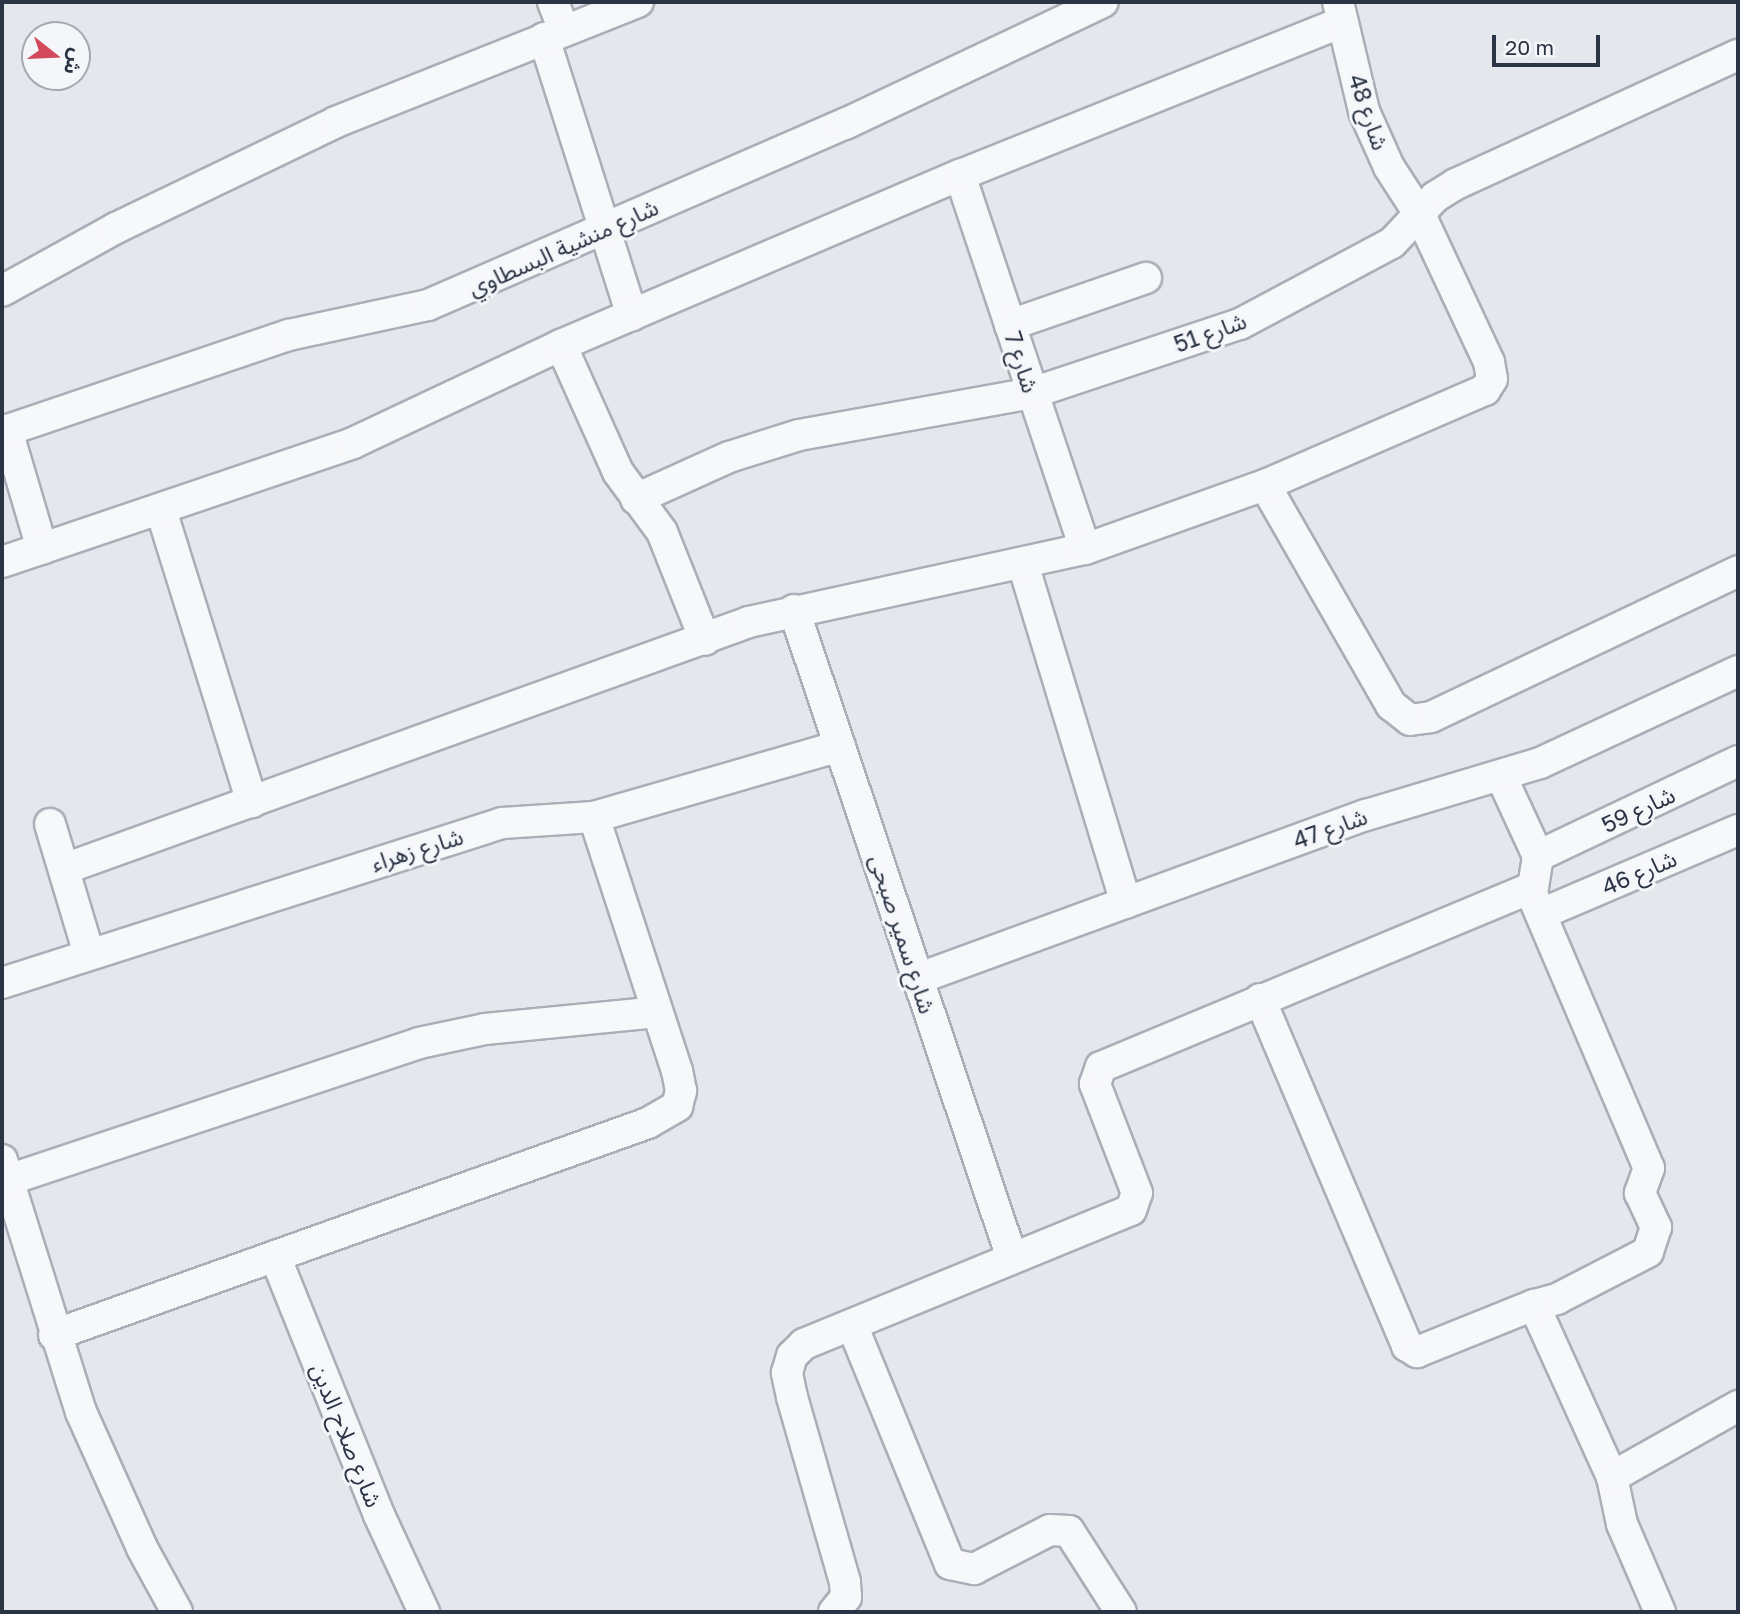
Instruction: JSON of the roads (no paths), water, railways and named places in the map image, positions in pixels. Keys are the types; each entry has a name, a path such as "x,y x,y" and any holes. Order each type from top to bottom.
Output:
{"street":[{"path":"553,2 554,34 605,229 632,315"},
{"path":"2,291 116,228 336,122 638,2"},
{"name":"شارع منشية البسطاوي","path":"4,431 289,335 428,305 845,124 1103,2"},
{"path":"2,562 353,443 561,345 1343,8"},
{"name":"شارع 48","path":"1265,485 1476,396 1490,385 1489,362 1420,215 1372,132 1343,8"},
{"name":"شارع 51","path":"636,499 729,457 799,435 1032,393 1240,324 1392,243 1456,184 1738,55"},
{"name":"شارع 7","path":"960,175 1085,549"},
{"path":"1010,325 1146,278"},
{"path":"561,345 618,472 662,532 705,640"},
{"path":"4,431 42,549"},
{"path":"64,869 794,610 1085,549 1265,485 1391,705 1410,720 1431,717 1738,571"},
{"path":"161,510 252,803"},
{"path":"1023,564 1126,903"},
{"name":"شارع سمير صبحى","path":"794,610 1012,1258"},
{"name":"شارع 47","path":"917,979 1366,815 1501,776 1605,735 1738,671"},
{"name":"شارع زهراء","path":"2,983 502,823 594,817 840,746"},
{"name":"شارع 59","path":"1538,856 1738,761"},
{"path":"1260,999 1407,1346 1417,1352 1534,1305 1557,1300 1639,1259 1654,1243 1656,1227 1640,1193 1647,1163 1536,901 1538,856 1501,776"},
{"path":"54,1335 666,1116 677,1106 681,1091 594,817"},
{"path":"50,824 89,954"},
{"name":"شارع 46","path":"1012,1258 1131,1210 1137,1203 1134,1184 1097,1096 1095,1073 1101,1066 1260,999 1738,830"},
{"path":"177,1612 103,1466 54,1335 5,1170 419,1043 485,1029 657,1012"},
{"name":"شارع صلاح الدين","path":"275,1256 379,1515 424,1612"},
{"path":"834,1612 846,1597 845,1582 787,1373 792,1356 804,1344 1012,1258"},
{"path":"1534,1305 1612,1477 1622,1524 1660,1612"},
{"path":"852,1325 950,1564 974,1569 1050,1530 1069,1531 1121,1612"},
{"path":"1612,1477 1738,1406"}]}
